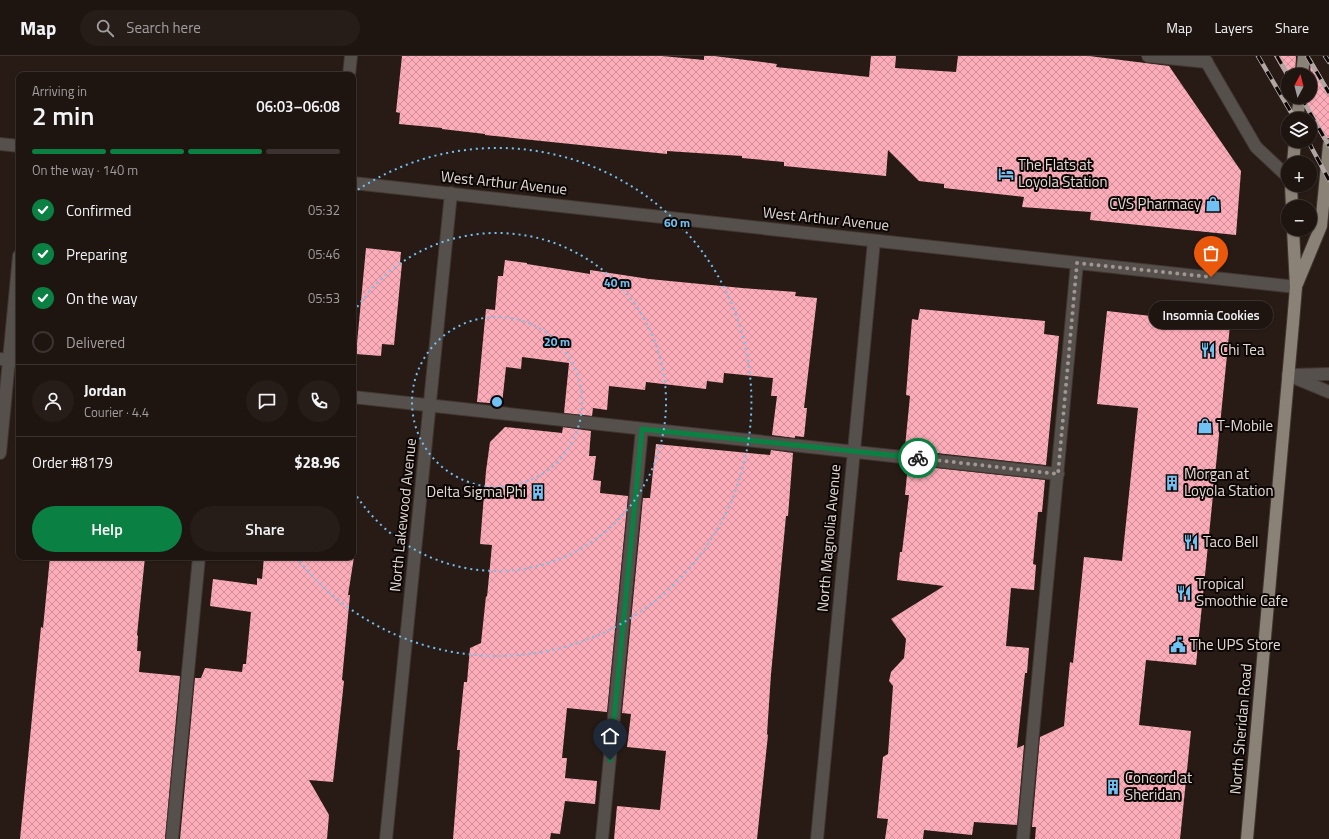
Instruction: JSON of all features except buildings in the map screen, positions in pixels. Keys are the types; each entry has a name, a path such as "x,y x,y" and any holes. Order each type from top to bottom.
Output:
{"main road":[{"path":"1303,68 1304,56"},
{"name":"North Sheridan Road","path":"1296,287 1322,226 1329,145"},
{"name":"North Sheridan Road","path":"1247,839 1296,287 1293,236"}],"street":[{"path":"349,72 351,56"},
{"path":"1148,56 1205,59 1256,147 1281,170"},
{"path":"0,144 16,146"},
{"name":"West Arthur Avenue","path":"356,182 1296,287"},
{"name":"North Lakewood Avenue","path":"386,839 451,193"},
{"name":"North Magnolia Avenue","path":"817,839 874,240"},
{"path":"1023,839 1077,263"},
{"path":"0,453 16,287"},
{"path":"1288,375 1329,374"},
{"path":"1288,375 1329,392"},
{"path":"356,397 1058,474"},
{"path":"602,839 642,429"},
{"path":"172,839 199,560"}],"railway":[{"path":"1258,56 1291,112"},
{"path":"1277,56 1284,68"},
{"path":"1307,56 1329,93"},
{"path":"1325,56 1329,62"},
{"path":"1305,104 1329,146"},
{"path":"1312,148 1329,180"}],"way so far":[{"path":"918,458 1058,474 1077,263 1211,277"}],"place":[{"name":"The Flats at Loyola Station","path":"1006,174"},
{"name":"CVS Pharmacy","path":"1213,204"},
{"name":"Insomnia Cookies","path":"1211,277"},
{"name":"Chi Tea","path":"1208,350"},
{"name":"T-Mobile","path":"1205,426"},
{"name":"Morgan at Loyola Station","path":"1172,483"},
{"name":"Delta Sigma Phi","path":"538,492"},
{"name":"Taco Bell","path":"1191,542"},
{"name":"Tropical Smoothie Cafe","path":"1184,593"},
{"name":"The UPS Store","path":"1178,645"},
{"name":"Concord at Sheridan","path":"1113,787"}],"route":[{"path":"610,760 642,429 918,458"}]}
